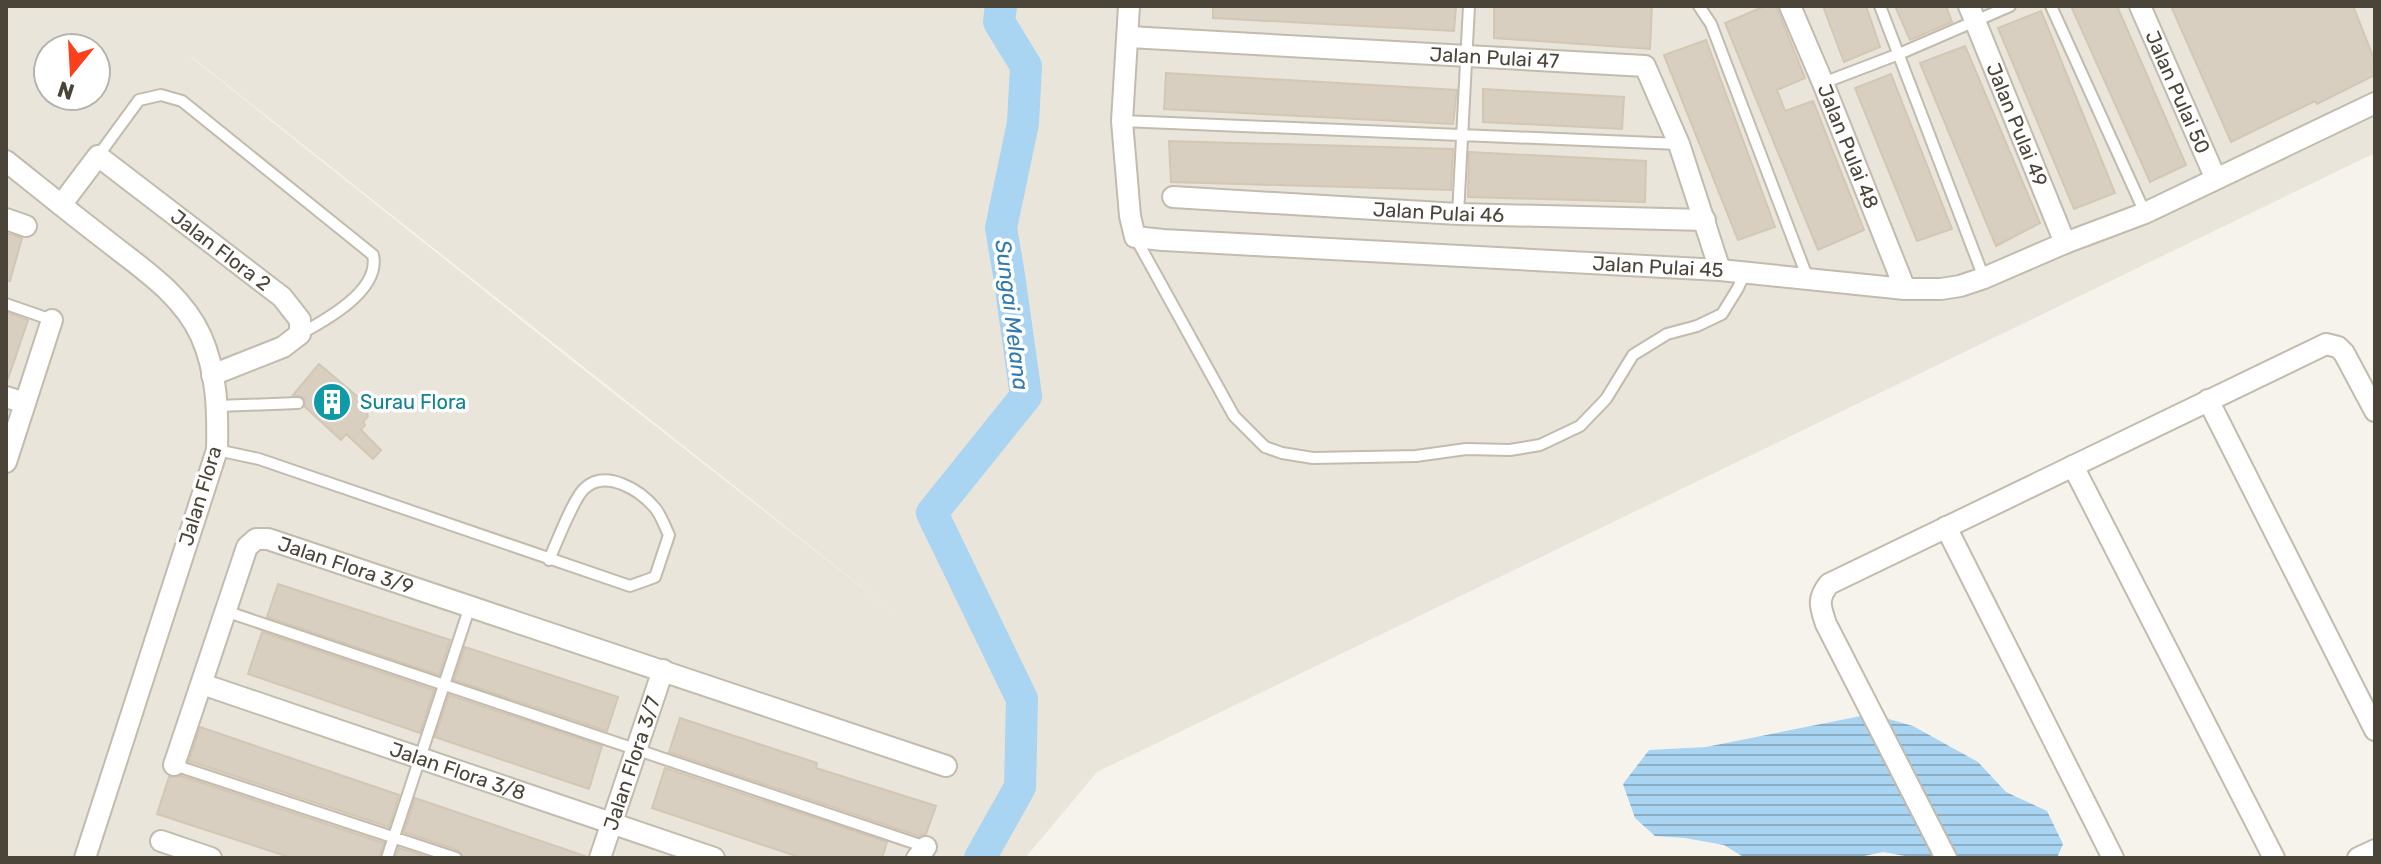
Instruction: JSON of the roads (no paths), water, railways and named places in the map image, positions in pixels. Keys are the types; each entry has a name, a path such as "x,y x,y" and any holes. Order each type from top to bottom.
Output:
{"street":[{"path":"1129,6 1122,121 1130,216 1135,237"},
{"name":"Jalan Pulai 48","path":"1790,6 1905,289"},
{"name":"Jalan Pulai 50","path":"2140,6 2215,177"},
{"name":"Jalan Pulai 49","path":"1972,14 2065,243"},
{"name":"Jalan Pulai 47","path":"1129,37 1645,66 1679,144 1720,270"},
{"name":"Jalan Pulai 45","path":"1135,237 1720,270 1905,289 1950,288 1984,278 2145,213 2375,103"},
{"path":"61,205 98,156"},
{"name":"Jalan Flora 2","path":"98,156 282,297 300,320 300,334"},
{"name":"Jalan Flora","path":"6,161 148,273 184,307 201,336 218,406 217,450 85,858"},
{"name":"Jalan Pulai 46","path":"1173,197 1458,214 1705,220"},
{"path":"6,219 26,226"},
{"path":"6,462 16,400 52,320"},
{"path":"212,375 283,347 300,334"},
{"path":"1946,858 1826,624 1821,595 1829,584 2326,344 2338,347 2344,353 2375,411"},
{"path":"2208,400 2375,730"},
{"path":"2073,466 2274,858"},
{"path":"1946,527 2113,858"},
{"name":"Jalan Flora 3/9","path":"174,765 247,547 256,539 268,539 946,766"},
{"name":"Jalan Flora 3/7","path":"600,858 663,670"},
{"name":"Jalan Flora 3/8","path":"202,684 714,858"},
{"path":"161,841 211,858"},
{"path":"2358,858 2375,850"}],"lane":[{"path":"1458,214 1469,6"},
{"path":"1699,6 1711,24 1808,279"},
{"path":"1880,6 1984,278"},
{"path":"1823,83 1899,54 1972,14 2010,6"},
{"path":"2051,6 2145,213"},
{"path":"98,156 139,100 161,95 182,101 373,255 375,263 371,276 344,309 300,334"},
{"path":"1122,121 1679,144"},
{"path":"1135,237 1234,416 1265,447 1313,458 1416,456 1450,450 1510,450 1540,445 1580,426 1606,399 1633,355 1667,334 1697,326 1722,314 1745,272"},
{"path":"6,304 52,320"},
{"path":"218,406 298,403"},
{"path":"217,450 259,459 549,560 630,586 655,577 669,535 656,508 634,489 612,481 595,481 582,489 549,560"},
{"path":"387,858 470,606"},
{"path":"225,611 637,749 921,853"},
{"path":"174,765 456,858"}],"water":[{"path":"1871,714 1913,726 1978,762 2006,792 2047,811 2063,844 2057,858 1916,858 1883,852 1855,858 1745,858 1724,845 1655,836 1635,818 1623,784 1649,750 1706,747"}],"waterway":[{"name":"Sungai Melana","path":"980,858 1020,787 1022,699 932,513 1026,396 1001,228 1023,123 1026,66 999,22 1001,6"}],"place":[{"name":"Surau Flora","path":"332,402"}]}
